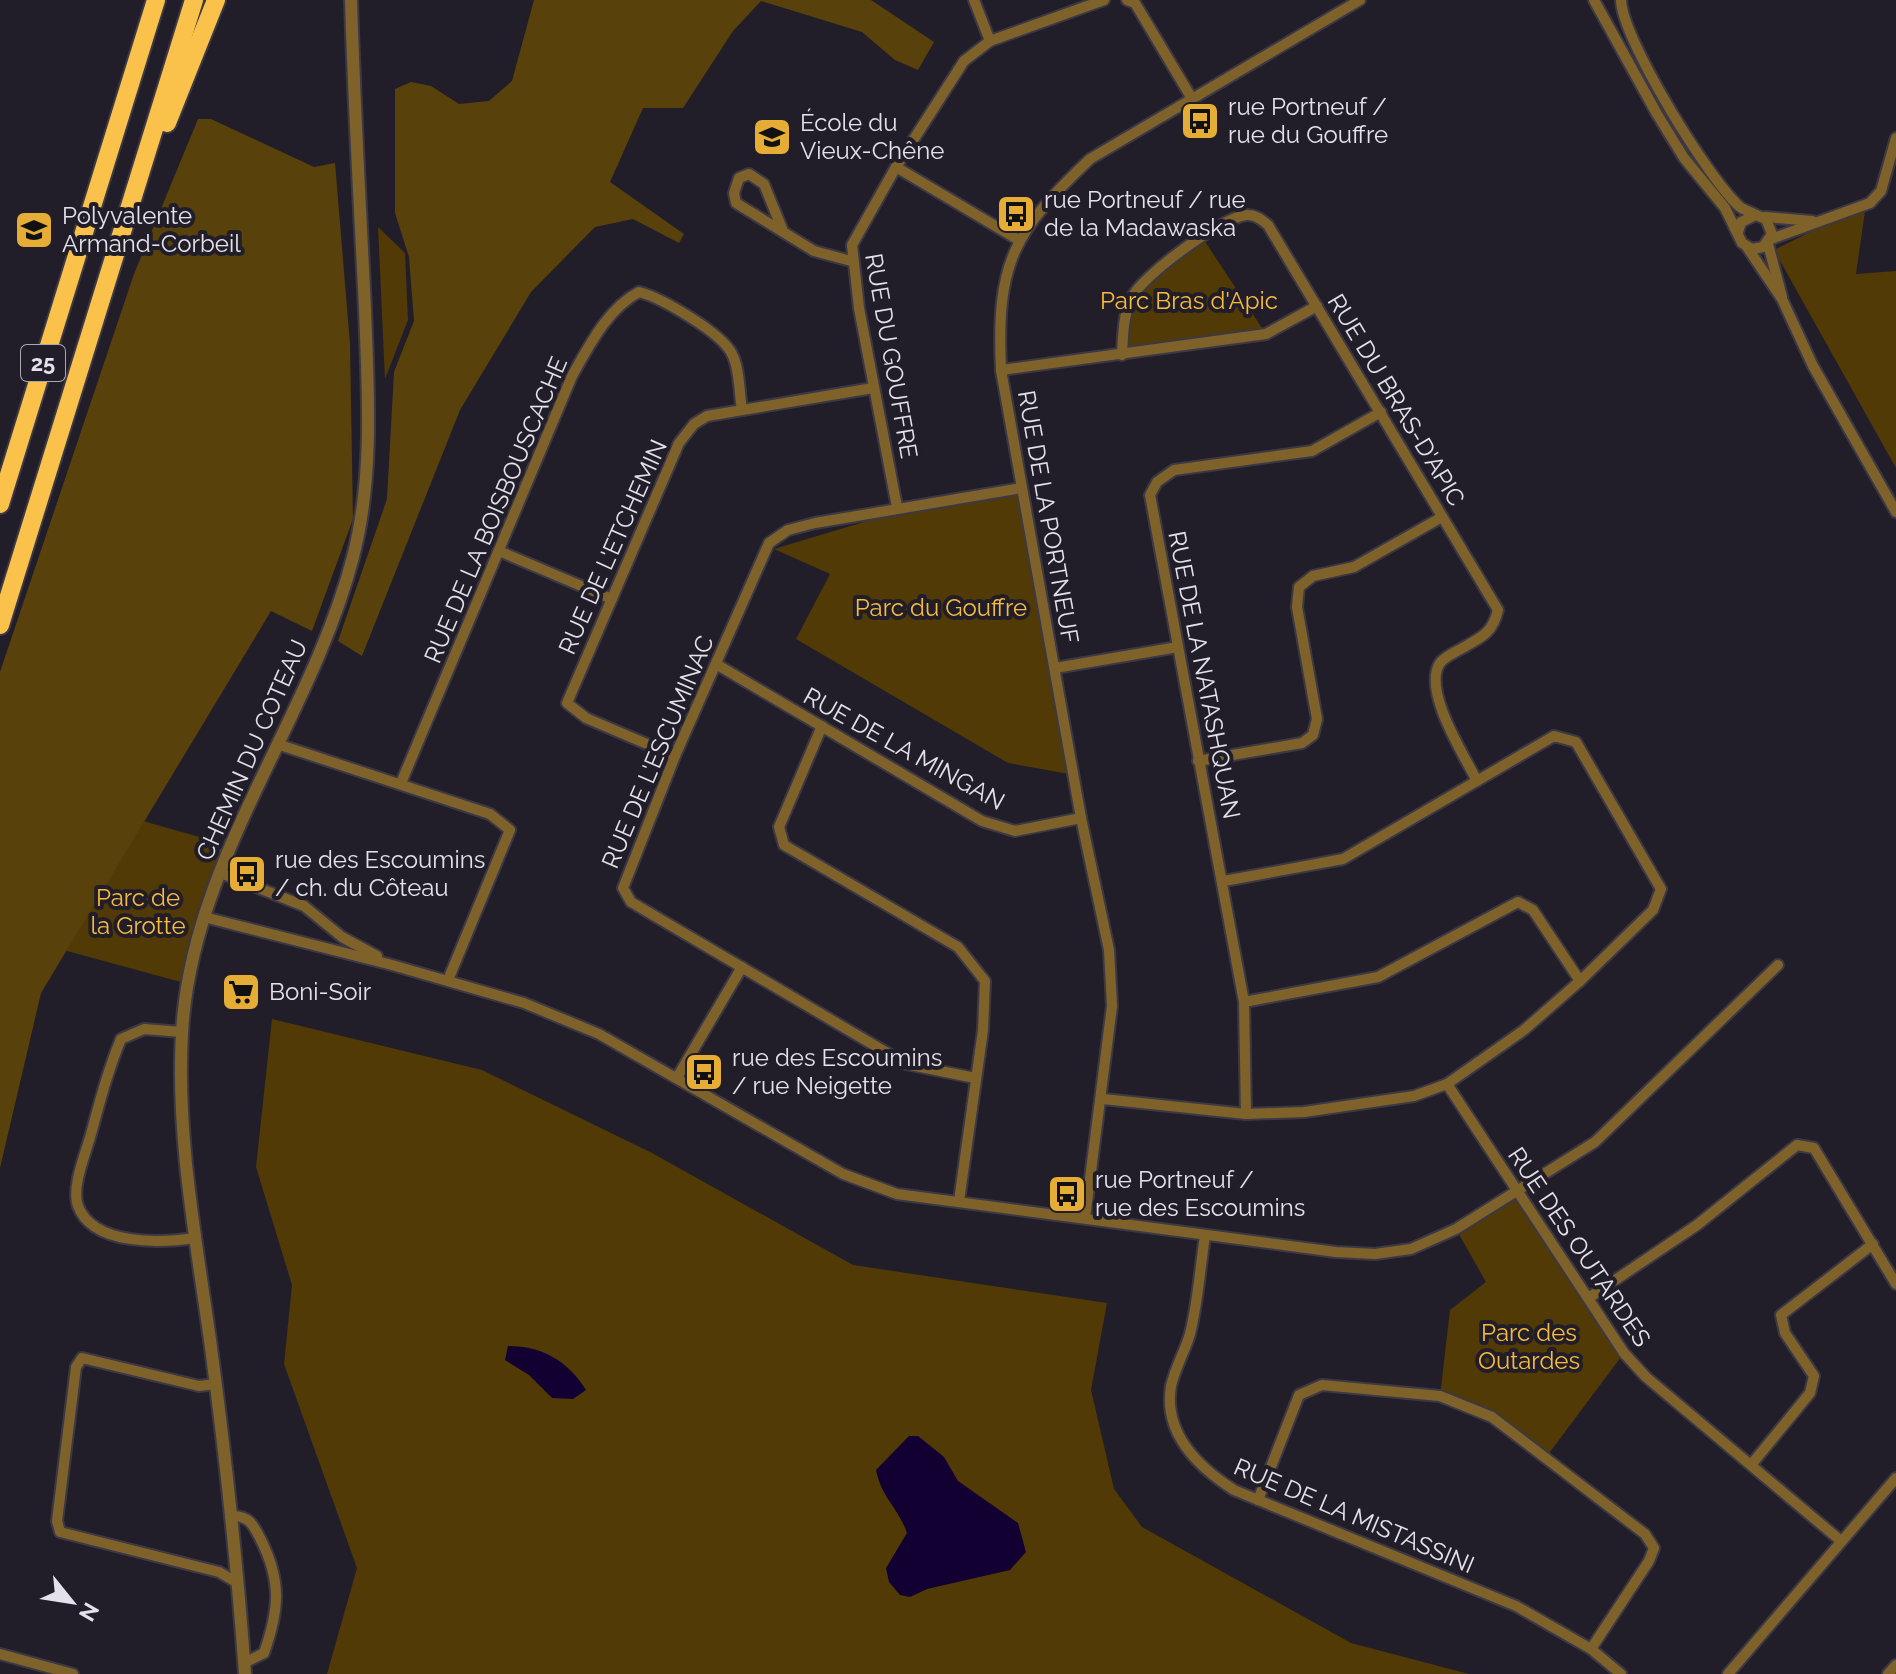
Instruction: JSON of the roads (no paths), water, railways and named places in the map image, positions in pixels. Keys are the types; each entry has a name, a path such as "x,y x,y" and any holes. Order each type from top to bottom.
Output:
{"highway":[{"path":"141,47 146,0"},
{"name":"25","path":"0,504 156,0"},
{"name":"25","path":"0,625 194,0"},
{"path":"116,252 216,0"}],"street":[{"name":"CHEMIN DU COTEAU","path":"244,1669 216,1384 195,1238 182,1099 182,1032 204,917 344,588 357,540 366,485 367,370 351,0"},
{"path":"974,0 990,41"},
{"name":"RUE DU GOUFFRE","path":"897,507 851,261 852,245 896,167 964,61 990,41 1104,0"},
{"path":"1127,0 1135,3 1191,97"},
{"name":"RUE DE LA PORTNEUF","path":"1085,1218 1103,1099 1112,1006 1109,950 1081,818 1001,370 999,318 1017,239 1053,194 1090,159 1360,0"},
{"path":"1594,0 1684,158 1725,208 1782,299 1813,366 1896,512"},
{"path":"1621,0 1631,34 1704,163 1742,208 1786,221 1814,221"},
{"path":"1747,247 1757,249 1814,221 1870,203 1881,191 1896,140"},
{"path":"896,167 1017,239"},
{"path":"783,231 764,184 749,174 739,178 734,193 736,203 814,251 851,261"},
{"name":"RUE DU BRAS-D'APIC","path":"1122,355 1130,299 1143,280 1202,237 1246,215 1259,218 1268,225 1498,610 1488,633 1442,660 1436,672 1435,683 1444,716 1477,781"},
{"path":"1738,232 1741,222 1759,215"},
{"path":"1759,215 1772,228 1769,242 1782,299"},
{"name":"RUE DE LA BOISBOUSCACHE","path":"401,783 572,376 591,341 628,298 639,292 651,295 724,343 735,360 742,410"},
{"path":"1001,370 1266,334 1317,306"},
{"name":"RUE DE L'ETCHEMIN","path":"675,756 586,718 567,703 679,443 694,424 707,416 873,388"},
{"name":"RUE DE LA NATASHQUAN","path":"1246,1114 1244,1002 1150,495 1157,482 1174,470 1312,451 1381,412"},
{"name":"RUE DE L'ESCUMINAC","path":"975,1078 906,1064 631,902 623,888 675,756 769,543 788,530 897,507 1022,488"},
{"path":"1198,761 1302,743 1313,735 1317,719 1297,607 1299,587 1313,576 1354,567 1442,517"},
{"path":"499,551 612,599"},
{"path":"1055,668 1178,647"},
{"name":"RUE DE LA MINGAN","path":"716,664 993,825 1015,831 1081,818"},
{"path":"822,726 779,827 779,838 784,845 958,947 974,963 985,981 983,1030 959,1201"},
{"path":"1103,1099 1246,1114 1304,1112 1398,1098 1447,1084 1524,1030 1580,981 1653,910 1661,889 1576,742 1554,736 1343,859 1224,881"},
{"path":"277,744 490,814 510,830 448,980"},
{"path":"221,873 304,906 342,937 392,965"},
{"path":"1244,1002 1378,977 1518,902 1533,910 1580,981"},
{"path":"204,917 448,980 524,1003 599,1034 678,1076 843,1174 897,1194 1205,1236 1375,1254 1411,1249 1456,1229 1595,1142 1778,965"},
{"path":"678,1076 742,967"},
{"path":"182,1032 144,1029 121,1039 109,1067 80,1175 77,1204 90,1225 118,1237 195,1238"},
{"name":"RUE DES OUTARDES","path":"1447,1084 1624,1353 1646,1377 1841,1541"},
{"path":"1590,1297 1697,1225 1797,1145 1814,1148 1896,1284"},
{"name":"RUE DE LA MISTASSINI","path":"1205,1236 1190,1333 1171,1385 1170,1415 1183,1443 1207,1473 1234,1490 1516,1606 1591,1649 1621,1674"},
{"path":"1751,1465 1810,1393 1814,1376 1785,1333 1781,1315 1873,1244"},
{"path":"216,1384 199,1386 82,1358 76,1367 57,1521 60,1532 219,1572 236,1582"},
{"path":"1258,1500 1299,1395 1322,1385 1440,1396 1492,1417 1559,1472 1645,1534 1654,1548 1649,1561 1591,1649"},
{"path":"1728,1674 1896,1478"},
{"name":"CHEMIN DU COTEAU","path":"230,1516 244,1516 252,1522 275,1567 275,1620 264,1653 244,1669"},
{"path":"0,1654 73,1674"},
{"path":"1888,1674 1896,1665"}],"place":[{"name":"rue Portneuf / rue du Gouffre","path":"1200,121"},
{"name":"École du Vieux-Chêne","path":"772,137"},
{"name":"rue Portneuf / rue de la Madawaska","path":"1016,214"},
{"name":"Polyvalente Armand-Corbeil","path":"34,230"},
{"name":"rue des Escoumins / ch. du Côteau","path":"247,874"},
{"name":"Boni-Soir","path":"241,992"},
{"name":"rue des Escoumins / rue Neigette","path":"704,1072"},
{"name":"rue Portneuf / rue des Escoumins","path":"1067,1194"}],"park label":[{"name":"Parc Bras d'Apic","path":"1189,301"},
{"name":"Parc du Gouffre","path":"941,608"},
{"name":"Parc de la Grotte","path":"138,912"},
{"name":"Parc des Outardes","path":"1529,1347"}]}
